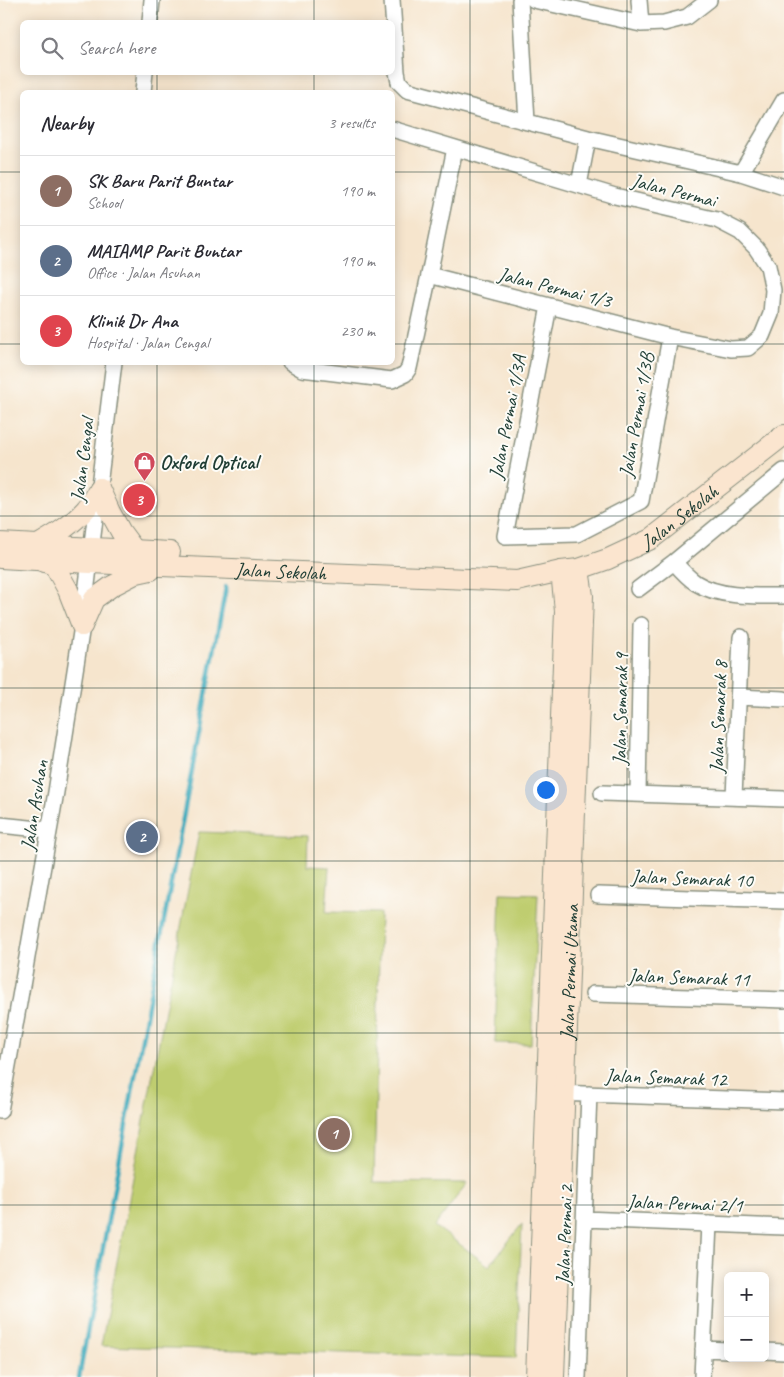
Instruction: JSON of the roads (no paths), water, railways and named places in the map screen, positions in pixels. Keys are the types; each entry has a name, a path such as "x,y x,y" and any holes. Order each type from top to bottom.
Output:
{"street":[{"path":"150,20 152,0"},
{"path":"392,0 393,20"},
{"path":"520,0 528,122"},
{"path":"534,0 641,24 664,23 687,17 709,0"},
{"path":"639,0 641,24"},
{"path":"395,43 399,82 407,90 588,138 741,173 784,187"},
{"path":"143,90 145,75"},
{"path":"741,173 784,100"},
{"name":"Jalan Permai","path":"395,130 615,196 717,220 740,232 756,248 768,266 773,290 771,314 762,336 748,348 730,349 670,337"},
{"path":"579,185 588,138"},
{"path":"295,365 302,369 392,380 405,374 409,368 429,276 454,148"},
{"name":"Jalan Permai 1/3","path":"429,276 670,337"},
{"name":"Jalan Permai 1/3A","path":"549,306 505,536 577,534 642,500"},
{"name":"Jalan Permai 1/3B","path":"642,500 670,337"},
{"name":"Jalan Cengal","path":"91,556 114,365"},
{"name":"Jalan Sekolah","path":"0,558 38,553 91,556 168,566 517,581 570,570 608,559 651,539 784,435"},
{"path":"638,589 674,562 784,471"},
{"path":"99,488 121,532 136,551"},
{"path":"82,626 68,590 54,565 38,553 86,508 99,488"},
{"name":"Jalan Sekolah","path":"0,543 38,553"},
{"name":"Jalan Sekolah","path":"91,556 136,551 512,570 570,570"},
{"name":"Jalan Asuhan","path":"0,1111 50,830 91,556"},
{"path":"674,562 684,574 697,584 717,592 747,596 784,596"},
{"path":"82,626 94,599 112,586 137,573 168,566"},
{"name":"Jalan Permai Utama","path":"554,1377 556,1093 565,611 570,570"},
{"name":"Jalan Permai Utama","path":"536,1377 556,1093 583,596 570,570"},
{"path":"517,581 543,584 565,611"},
{"name":"Jalan Semarak 9","path":"638,794 641,625"},
{"name":"Jalan Semarak 8","path":"734,798 741,637"},
{"path":"738,698 784,699"},
{"path":"602,793 784,799"},
{"path":"0,825 50,830"},
{"name":"Jalan Semarak 10","path":"598,895 784,901"},
{"name":"Jalan Semarak 11","path":"593,994 784,1000"},
{"name":"Jalan Semarak 12","path":"556,1093 784,1101"},
{"name":"Jalan Permai 2","path":"578,1377 589,1094"},
{"name":"Jalan Permai 2/1","path":"584,1219 784,1227"},
{"path":"702,1377 710,1224"},
{"path":"703,1349 724,1350"},
{"path":"769,1351 784,1352"}],"waterway":[{"path":"79,1377 226,587"}],"place":[{"name":"Oxford Optical","path":"144,481"},
{"name":"Klinik Dr Ana","path":"139,500"},
{"name":"MAIAMP Parit Buntar","path":"142,837"},
{"name":"SK Baru Parit Buntar","path":"334,1134"}]}
